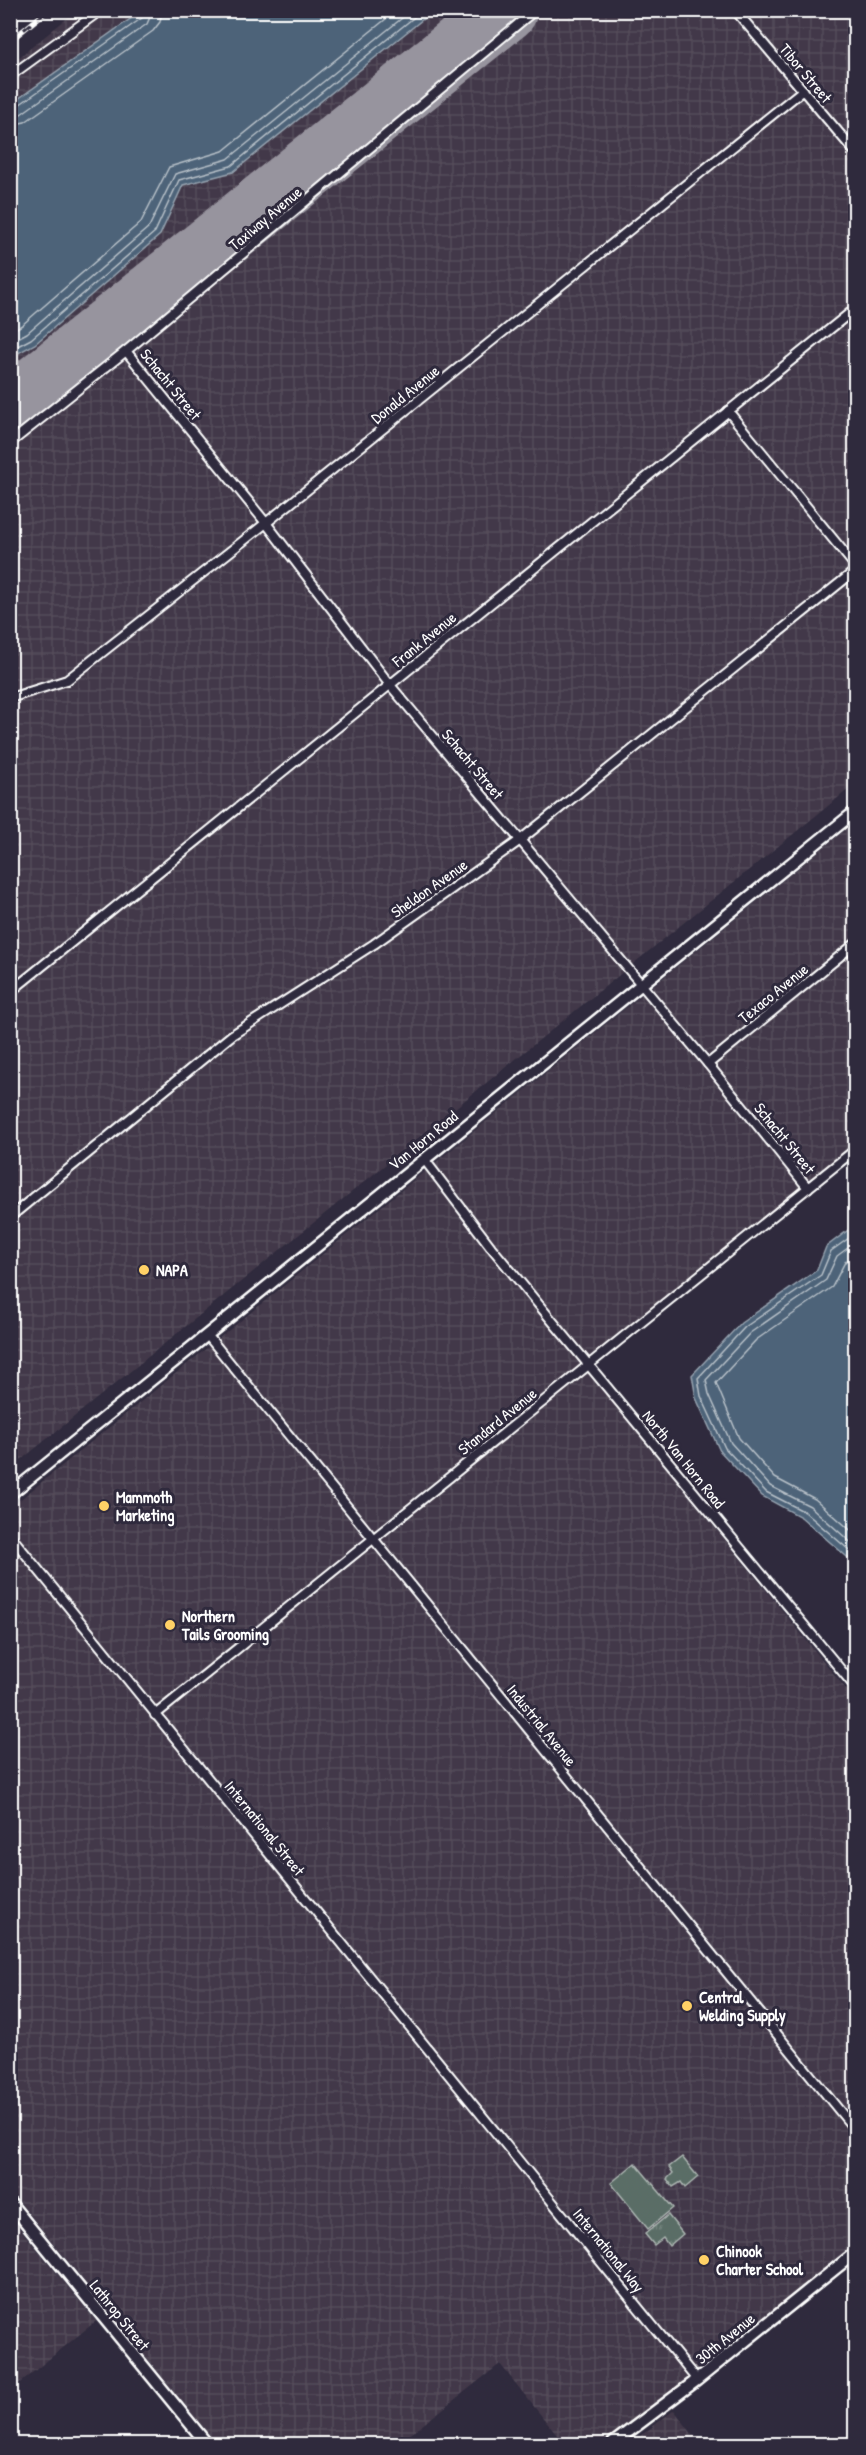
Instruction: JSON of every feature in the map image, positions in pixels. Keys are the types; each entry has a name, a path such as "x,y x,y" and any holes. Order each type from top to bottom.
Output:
{"main road":[{"name":"Van Horn Road","path":"10,1494 855,811"},
{"name":"Lathrop Street","path":"10,2203 207,2445"},
{"name":"30th Avenue","path":"612,2445 697,2380 855,2252"}],"street":[{"path":"10,75 101,10"},
{"name":"Taxiway Avenue","path":"10,443 126,351 535,10"},
{"name":"Tibor Street","path":"735,10 855,153"},
{"name":"Donald Avenue","path":"10,698 67,680 266,523 804,90"},
{"name":"Frank Avenue","path":"10,992 855,308"},
{"name":"Schacht Street","path":"126,351 266,523 390,685 519,841 642,984 808,1188"},
{"path":"728,411 855,568"},
{"name":"Sheldon Avenue","path":"10,1217 232,1035 374,944 519,841 855,568"},
{"name":"Texaco Avenue","path":"708,1064 855,943"},
{"name":"Standard Avenue","path":"155,1715 855,1149"},
{"name":"North Van Horn Road","path":"424,1159 491,1247 855,1688"},
{"name":"Industrial Avenue","path":"207,1336 855,2131"},
{"name":"International Street","path":"10,1535 499,2138"},
{"name":"International Way","path":"499,2138 697,2380"}],"shaded area":[{"path":"76,11 855,11 855,784 11,1468 11,64"},
{"path":"855,822 855,1143 582,1364 855,1700 855,2248 726,2352 605,2444 564,2444 500,2364 398,2444 217,2444 11,2191 11,1507"},
{"path":"11,2218 96,2321 10,2390"},
{"path":"674,2410 700,2444 630,2444"}],"green space":[{"path":"682,2157 698,2177 685,2188 681,2182 673,2187 667,2179 673,2173 669,2167"},
{"path":"635,2163 673,2208 648,2229 611,2183"},
{"path":"668,2215 683,2234 669,2246 663,2238 654,2245 645,2234"}],"water":[{"path":"143,10 433,11 233,172 183,185 160,235 35,344 11,357 11,104"},
{"path":"855,1225 856,1562 853,1562 801,1517 762,1496 720,1451 696,1398 692,1375 741,1323 817,1270 826,1247"}],"runway":[{"path":"10,408 506,10"}],"railway":[{"path":"10,41 48,10"}],"place":[{"name":"NAPA","path":"144,1270"},
{"name":"Mammoth Marketing","path":"104,1506"},
{"name":"Northern Tails Grooming","path":"170,1625"},
{"name":"Central Welding Supply","path":"687,2006"},
{"name":"Chinook Charter School","path":"704,2260"}]}
